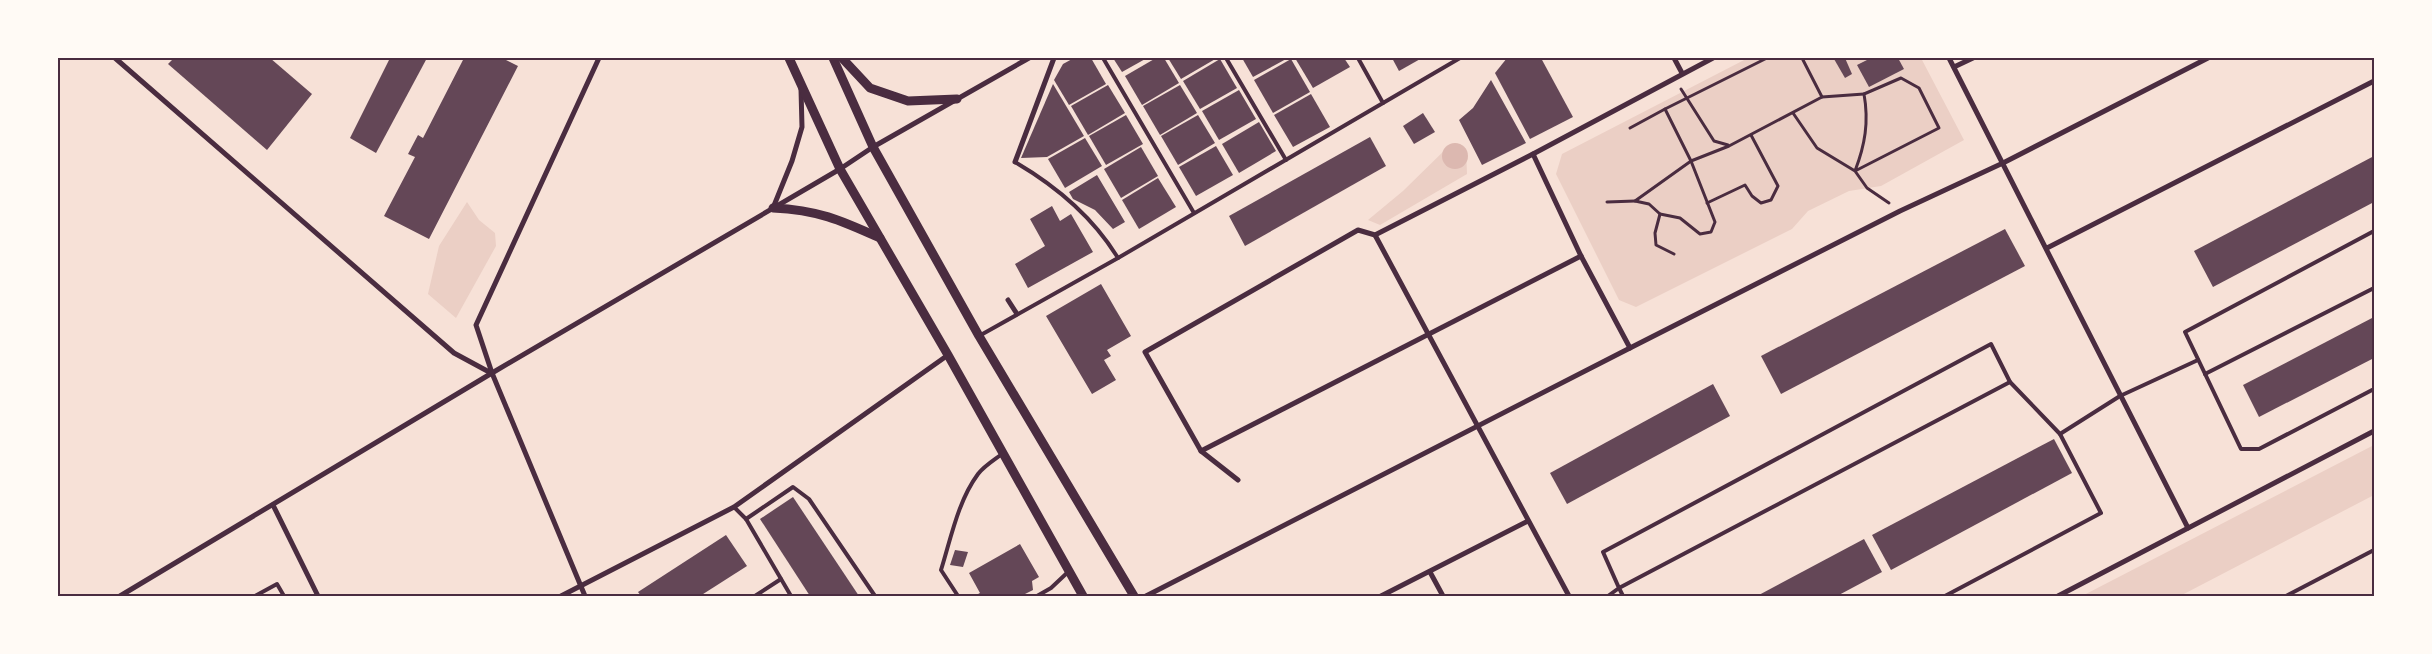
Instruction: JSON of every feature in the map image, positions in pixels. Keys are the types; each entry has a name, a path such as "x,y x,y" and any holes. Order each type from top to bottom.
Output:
{"street":[{"path":"115,58 454,353 492,373"},
{"path":"585,596 492,373 476,325 599,58"},
{"path":"789,58 840,169 948,354 1002,454 1083,596"},
{"path":"832,58 873,147 980,336 1134,596"},
{"path":"842,58 870,88 908,101 957,98"},
{"path":"120,596 492,373 840,169 873,147 1029,58"},
{"path":"1015,162 1054,58"},
{"path":"1674,58 1682,74"},
{"path":"1238,480 1201,451 1145,352 1358,230 1375,235 1533,154 1713,58"},
{"path":"1949,58 2188,528"},
{"path":"1954,67 1972,58"},
{"path":"1146,596 1900,211 2003,163 2208,58"},
{"path":"2047,248 2374,81"},
{"path":"773,208 792,161 802,127 800,82"},
{"path":"1533,154 1581,256 1630,348"},
{"path":"773,208 804,210 833,218 880,238"},
{"path":"1375,235 1426,334 1569,596"},
{"path":"1201,451 1581,256"},
{"path":"1008,300 1017,314"},
{"path":"561,596 734,506 948,354"},
{"path":"2058,596 2374,431"},
{"path":"273,505 318,596"},
{"path":"1381,596 1528,521"},
{"path":"1430,572 1443,596"}],"lane":[{"path":"1103,58 1194,213"},
{"path":"1226,58 1286,160"},
{"path":"1358,58 1383,103"},
{"path":"980,336 1118,258 1460,58"},
{"path":"1015,162 1046,180 1070,201 1104,234 1118,258"},
{"path":"2374,231 2185,332 2241,449 2259,449 2374,389"},
{"path":"2205,374 2374,288"},
{"path":"1623,596 1603,552 1991,344 2010,382 2060,434 2101,513 1946,596"},
{"path":"2060,434 2120,396 2198,360"},
{"path":"1608,596 1619,588 2010,382"},
{"path":"958,596 941,570 949,542 964,497 978,473 1002,454"},
{"path":"746,519 793,488 809,499 875,596"},
{"path":"734,506 746,519 791,596"},
{"path":"2286,596 2374,550"},
{"path":"1037,596 1052,588 1068,572"},
{"path":"755,596 781,579"},
{"path":"255,596 277,584 284,596"}],"path":[{"path":"1630,128 1767,58"},
{"path":"1802,58 1822,97"},
{"path":"1635,201 1691,161 1729,146 1822,97 1864,94 1901,78 1919,88 1939,128 1855,171"},
{"path":"1855,171 1863,149 1866,130 1868,111 1864,94"},
{"path":"1686,98 1714,141 1729,146"},
{"path":"1607,202 1635,201 1649,204 1660,214 1680,218 1700,234 1711,232 1715,222 1691,161 1665,109"},
{"path":"1793,113 1817,148 1855,171 1867,188 1900,211"},
{"path":"1707,203 1745,185 1752,196 1762,203 1772,200 1778,186 1751,135"},
{"path":"1660,214 1655,233 1656,245 1674,254"}],"shaded area":[{"path":"1748,58 1921,58 1964,140 1881,186 1849,191 1808,211 1792,229 1636,307 1619,300 1556,174 1562,154"},
{"path":"1455,143 1464,147 1468,156 1464,165 1455,169 1446,165 1442,156 1446,147"},
{"path":"1451,144 1460,144 1466,149 1467,174 1380,225 1368,220 1403,191"},
{"path":"467,202 479,220 495,233 496,246 456,318 428,294 439,246"},
{"path":"2374,445 2374,495 2180,596 2082,596"}],"building":[{"path":"174,58 270,58 312,94 267,150 168,64"},
{"path":"390,58 427,58 376,153 350,138"},
{"path":"464,58 502,58 518,66 429,239 384,216 415,157 408,154 418,135 423,138"},
{"path":"1074,58 1091,58 1106,84 1069,105 1054,80 1063,64"},
{"path":"1113,58 1147,58 1122,72"},
{"path":"1156,58 1164,58 1179,83 1142,105 1125,76"},
{"path":"1168,58 1217,58 1181,79"},
{"path":"1242,58 1288,58 1253,77"},
{"path":"1295,58 1344,58 1350,67 1313,88"},
{"path":"1392,58 1422,58 1399,71"},
{"path":"1507,58 1541,58 1573,117 1530,139 1495,73"},
{"path":"1845,58 1852,74 1845,78 1834,59"},
{"path":"1871,58 1898,58 1904,69 1869,87 1857,65"},
{"path":"1220,59 1237,88 1200,109 1183,81"},
{"path":"1291,59 1310,92 1273,113 1254,80"},
{"path":"1491,80 1526,143 1482,165 1459,120 1473,108"},
{"path":"1053,84 1084,136 1047,157 1021,158"},
{"path":"1108,85 1125,113 1088,135 1071,106"},
{"path":"1180,85 1197,113 1160,135 1143,106"},
{"path":"1239,90 1256,119 1219,140 1202,111"},
{"path":"1311,94 1330,127 1293,147 1274,115"},
{"path":"1423,113 1435,132 1414,144 1403,126"},
{"path":"1126,115 1143,144 1106,165 1089,136"},
{"path":"1198,115 1215,143 1178,165 1161,136"},
{"path":"1259,122 1276,151 1239,173 1222,144"},
{"path":"1370,137 1386,166 1245,246 1229,216"},
{"path":"1085,138 1102,166 1065,188 1048,159"},
{"path":"1216,146 1233,175 1196,196 1179,167"},
{"path":"1141,147 1158,176 1121,198 1104,169"},
{"path":"2374,156 2374,202 2213,287 2194,251"},
{"path":"1097,175 1125,222 1113,229 1095,210 1073,199 1069,192"},
{"path":"1158,178 1176,207 1139,229 1122,200"},
{"path":"1052,206 1060,221 1071,214 1093,252 1028,288 1015,264 1045,246 1030,219"},
{"path":"2005,229 2025,266 1781,394 1761,356"},
{"path":"1101,284 1131,336 1107,350 1111,356 1104,360 1116,380 1092,394 1046,316"},
{"path":"2374,317 2374,358 2259,417 2243,385"},
{"path":"1713,384 1730,416 1567,504 1550,473"},
{"path":"2054,439 2072,473 1891,570 1872,535"},
{"path":"793,497 859,596 810,596 760,519"},
{"path":"726,535 747,566 700,596 641,596 638,592"},
{"path":"1864,539 1882,572 1837,596 1757,596"},
{"path":"1020,544 1039,577 1032,581 1033,590 1021,596 974,596 980,593 969,573"},
{"path":"955,550 968,552 963,567 950,565"}]}
